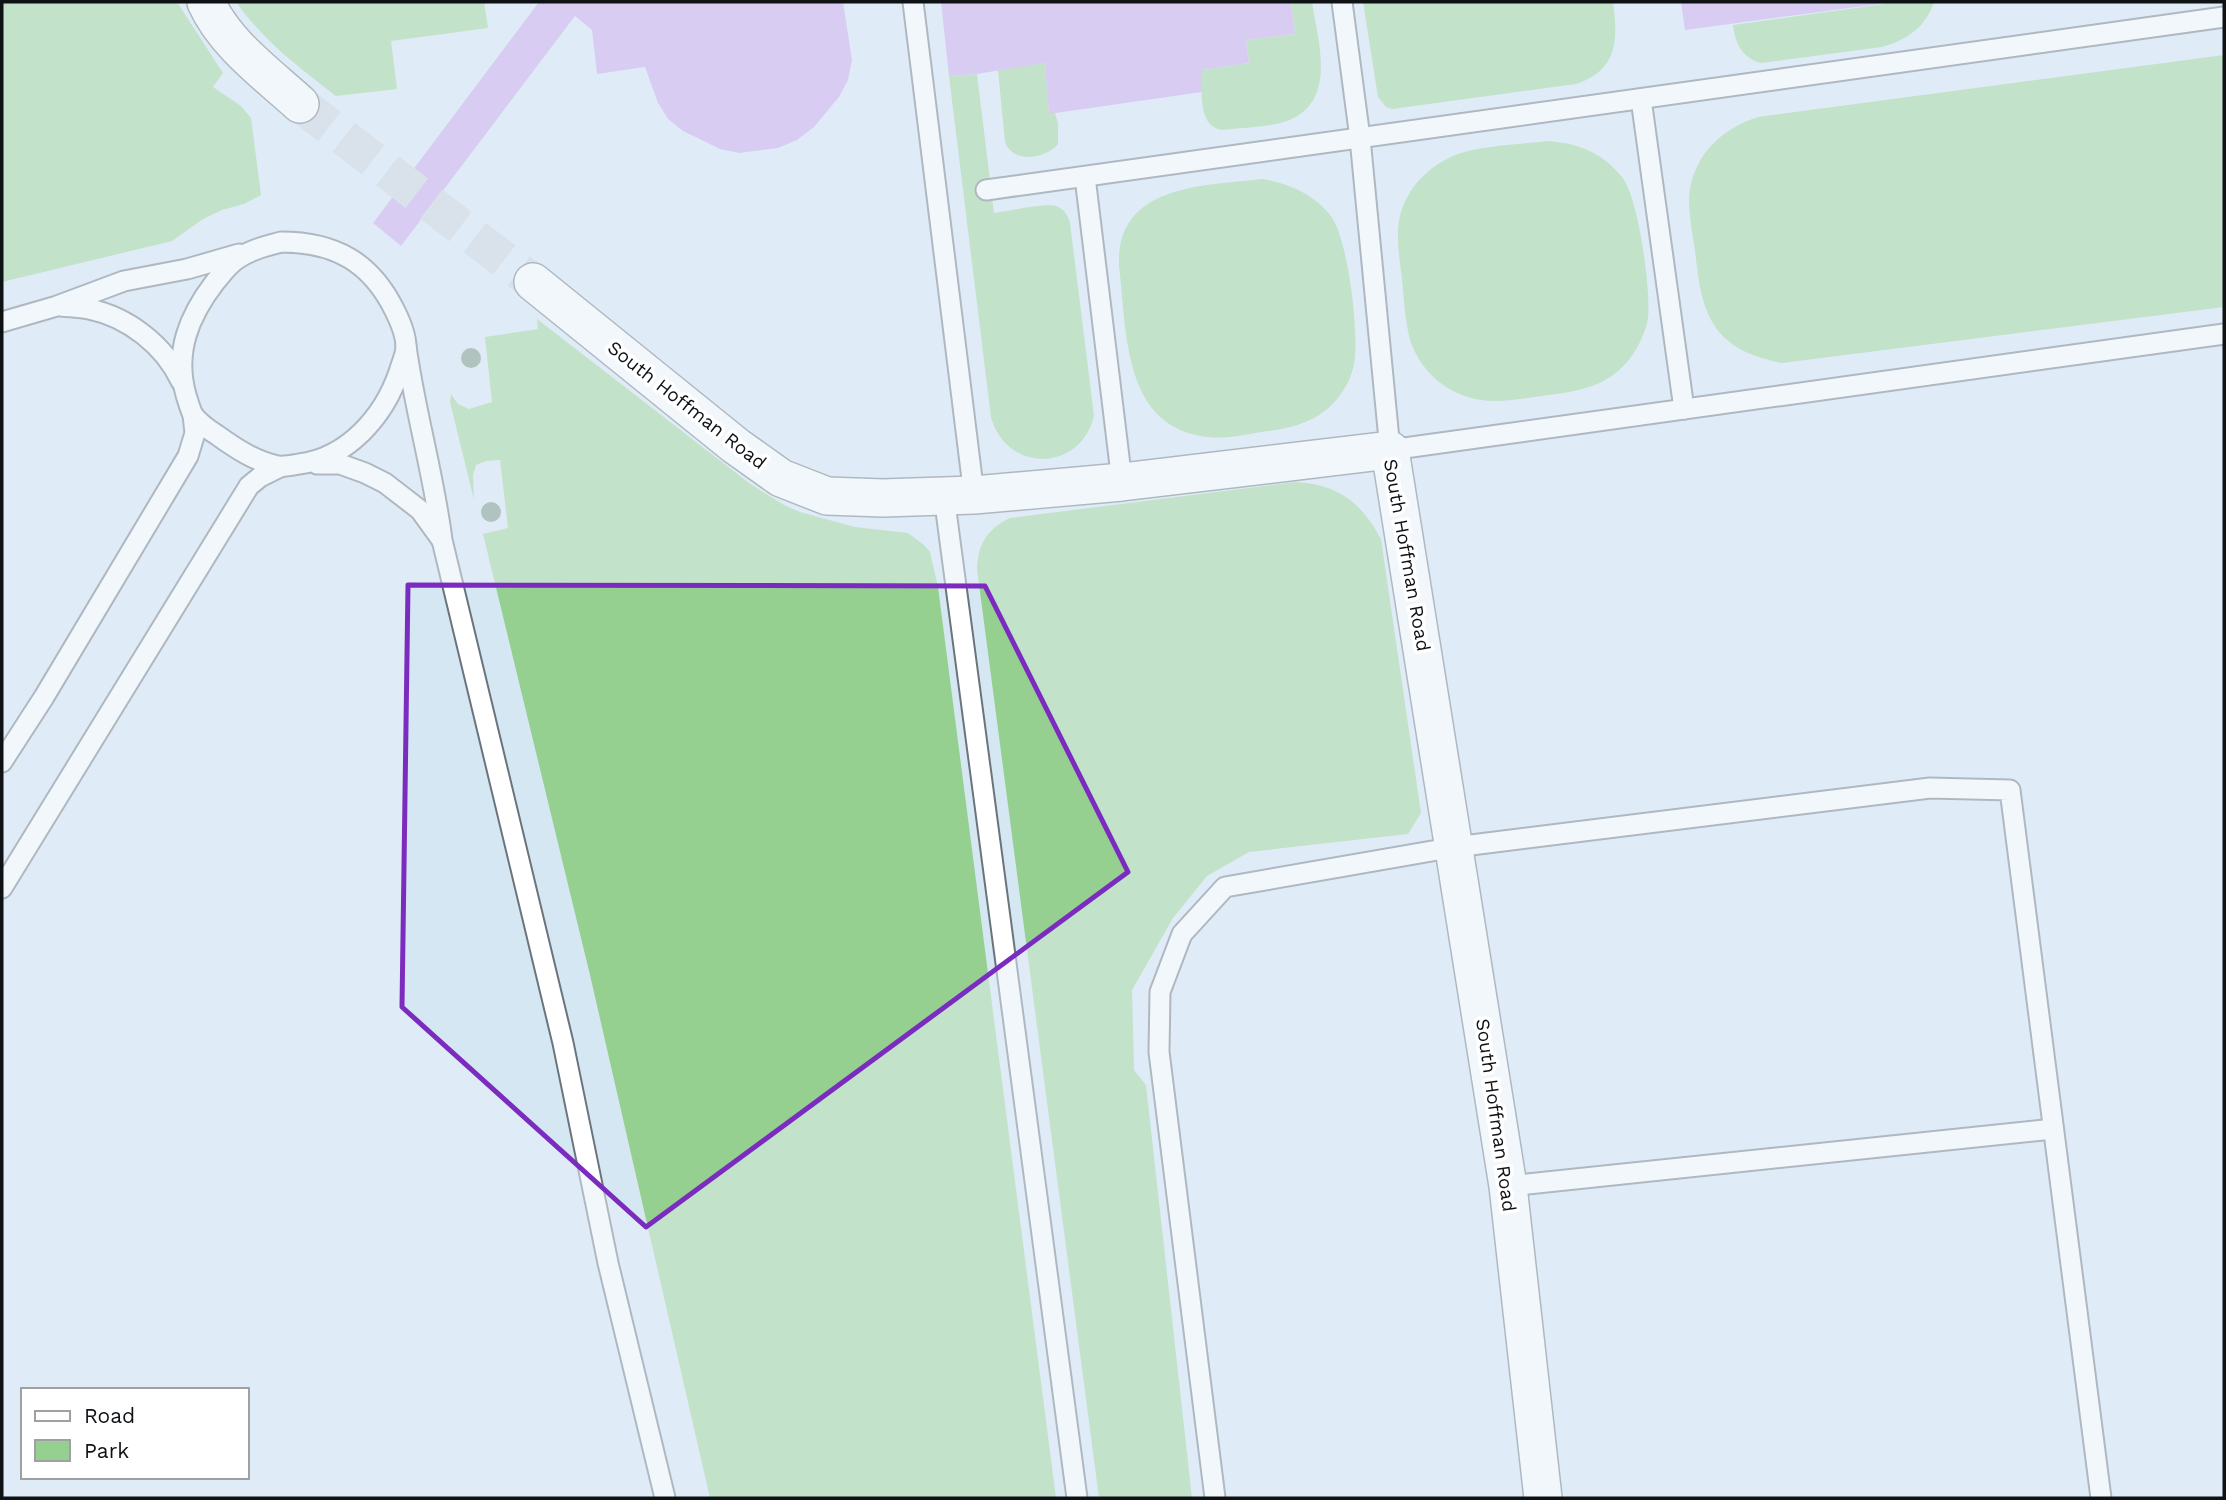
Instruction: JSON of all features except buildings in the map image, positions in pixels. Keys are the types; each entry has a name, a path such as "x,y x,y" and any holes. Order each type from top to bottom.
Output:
{"street":[{"path":"206,2 214,19 238,47 300,104"},
{"name":"South Hoffman Road","path":"533,282 736,446 781,478 827,496 883,498 959,495 1122,482 1390,450 1508,1186 1543,1498"}],"lane":[{"path":"913,2 959,495 1077,1498"},
{"path":"1342,2 1360,138 1390,450 2224,334"},
{"path":"986,190 2224,17"},
{"path":"1641,99 1684,410"},
{"path":"1085,177 1122,482"},
{"path":"2,323 124,281 187,269 281,242 301,242 341,252 359,264 389,300 400,323 406,346 413,397 433,481 442,540 563,1043 605,1251 665,1498"},
{"path":"183,386 181,355 191,320 224,271 237,259 256,249"},
{"path":"2,762 188,456 195,433 193,415 183,386 173,365 156,345 110,316 88,309 57,306"},
{"path":"302,464 336,453 366,428 394,387 406,346"},
{"path":"193,415 207,429 238,449 280,467"},
{"path":"2,888 249,486 260,477 280,467 302,464 341,464 365,472 385,483 420,510 442,540"},
{"path":"1216,1498 1159,1052 1160,992 1182,934 1225,887 1455,847 1930,788 2010,790 2101,1498"},
{"path":"1508,1186 2053,1129"}],"highlighted area":[{"path":"408,585 985,586 1128,872 646,1227 402,1007"}],"shaded area":[{"path":"2,2 2224,2 2224,1498 2,1498"}],"green space":[{"path":"2,2 177,2 223,73 213,87 241,106 251,118 261,195 203,219 172,241 2,282"},
{"path":"236,2 484,2 488,28 391,41 397,89 336,96 270,41"},
{"path":"1291,2 1312,2 1320,48 1320,80 1308,107 1296,117 1279,123 1222,130 1214,127 1208,122 1203,106 1202,70 1249,63 1246,40 1295,34"},
{"path":"1363,2 1613,2 1615,41 1607,62 1600,71 1576,84 1392,109 1386,107 1378,97"},
{"path":"1884,2 1934,2 1921,25 1900,41 1882,47 1761,63 1744,54 1734,32 1733,25"},
{"path":"2224,55 2224,307 1782,363 1741,350 1721,334 1710,318 1699,279 1690,215 1691,186 1695,171 1710,147 1744,122 1758,117"},
{"path":"1045,63 1049,113 1055,113 1058,144 1038,156 1015,154 1005,142 998,70"},
{"path":"977,74 994,213 1051,205 1061,209 1070,223 1094,416 1086,435 1074,448 1059,456 1043,459 1026,456 1011,448 999,435 991,417 949,76"},
{"path":"1548,141 1580,147 1598,156 1615,169 1628,188 1634,204 1646,267 1646,328 1631,357 1602,382 1568,392 1506,400 1466,397 1442,384 1432,375 1415,353 1410,340 1398,243 1402,208 1423,176 1444,160 1487,147"},
{"path":"1263,179 1291,187 1309,196 1331,216 1337,228 1347,263 1353,305 1356,342 1351,374 1343,391 1327,410 1297,425 1221,437 1208,437 1180,430 1159,416 1144,396 1134,373 1124,319 1119,266 1122,239 1132,219 1147,204 1167,194 1215,184"},
{"path":"537,319 749,483 784,505 855,527 908,533 930,552 938,587 1056,1498 710,1498 590,975 483,534 508,528 500,460 476,465 473,475 474,500 450,402 451,394 458,404 469,409 492,402 485,337 538,329"},
{"path":"1295,482 1324,487 1347,497 1365,514 1381,539 1421,813 1408,834 1249,852 1207,876 1173,918 1132,990 1134,1070 1146,1085 1192,1498 1099,1498 977,569 979,552 990,532 1010,518"}],"tunnel":[{"path":"300,104 533,282"}]}
